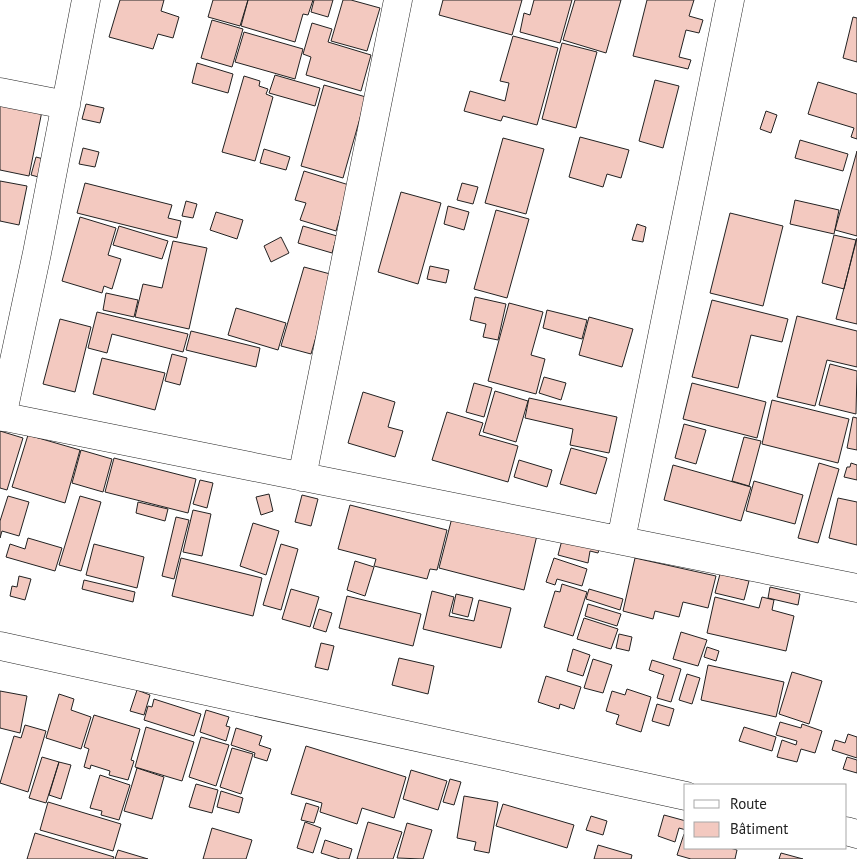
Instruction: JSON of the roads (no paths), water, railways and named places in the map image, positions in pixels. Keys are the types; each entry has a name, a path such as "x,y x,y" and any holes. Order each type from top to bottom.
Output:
{"street":[{"path":"86,0 37,252 1,417 857,588"},
{"path":"302,477 398,0"},
{"path":"621,540 730,0"},
{"path":"0,92 66,105"},
{"path":"0,646 684,796"}]}
